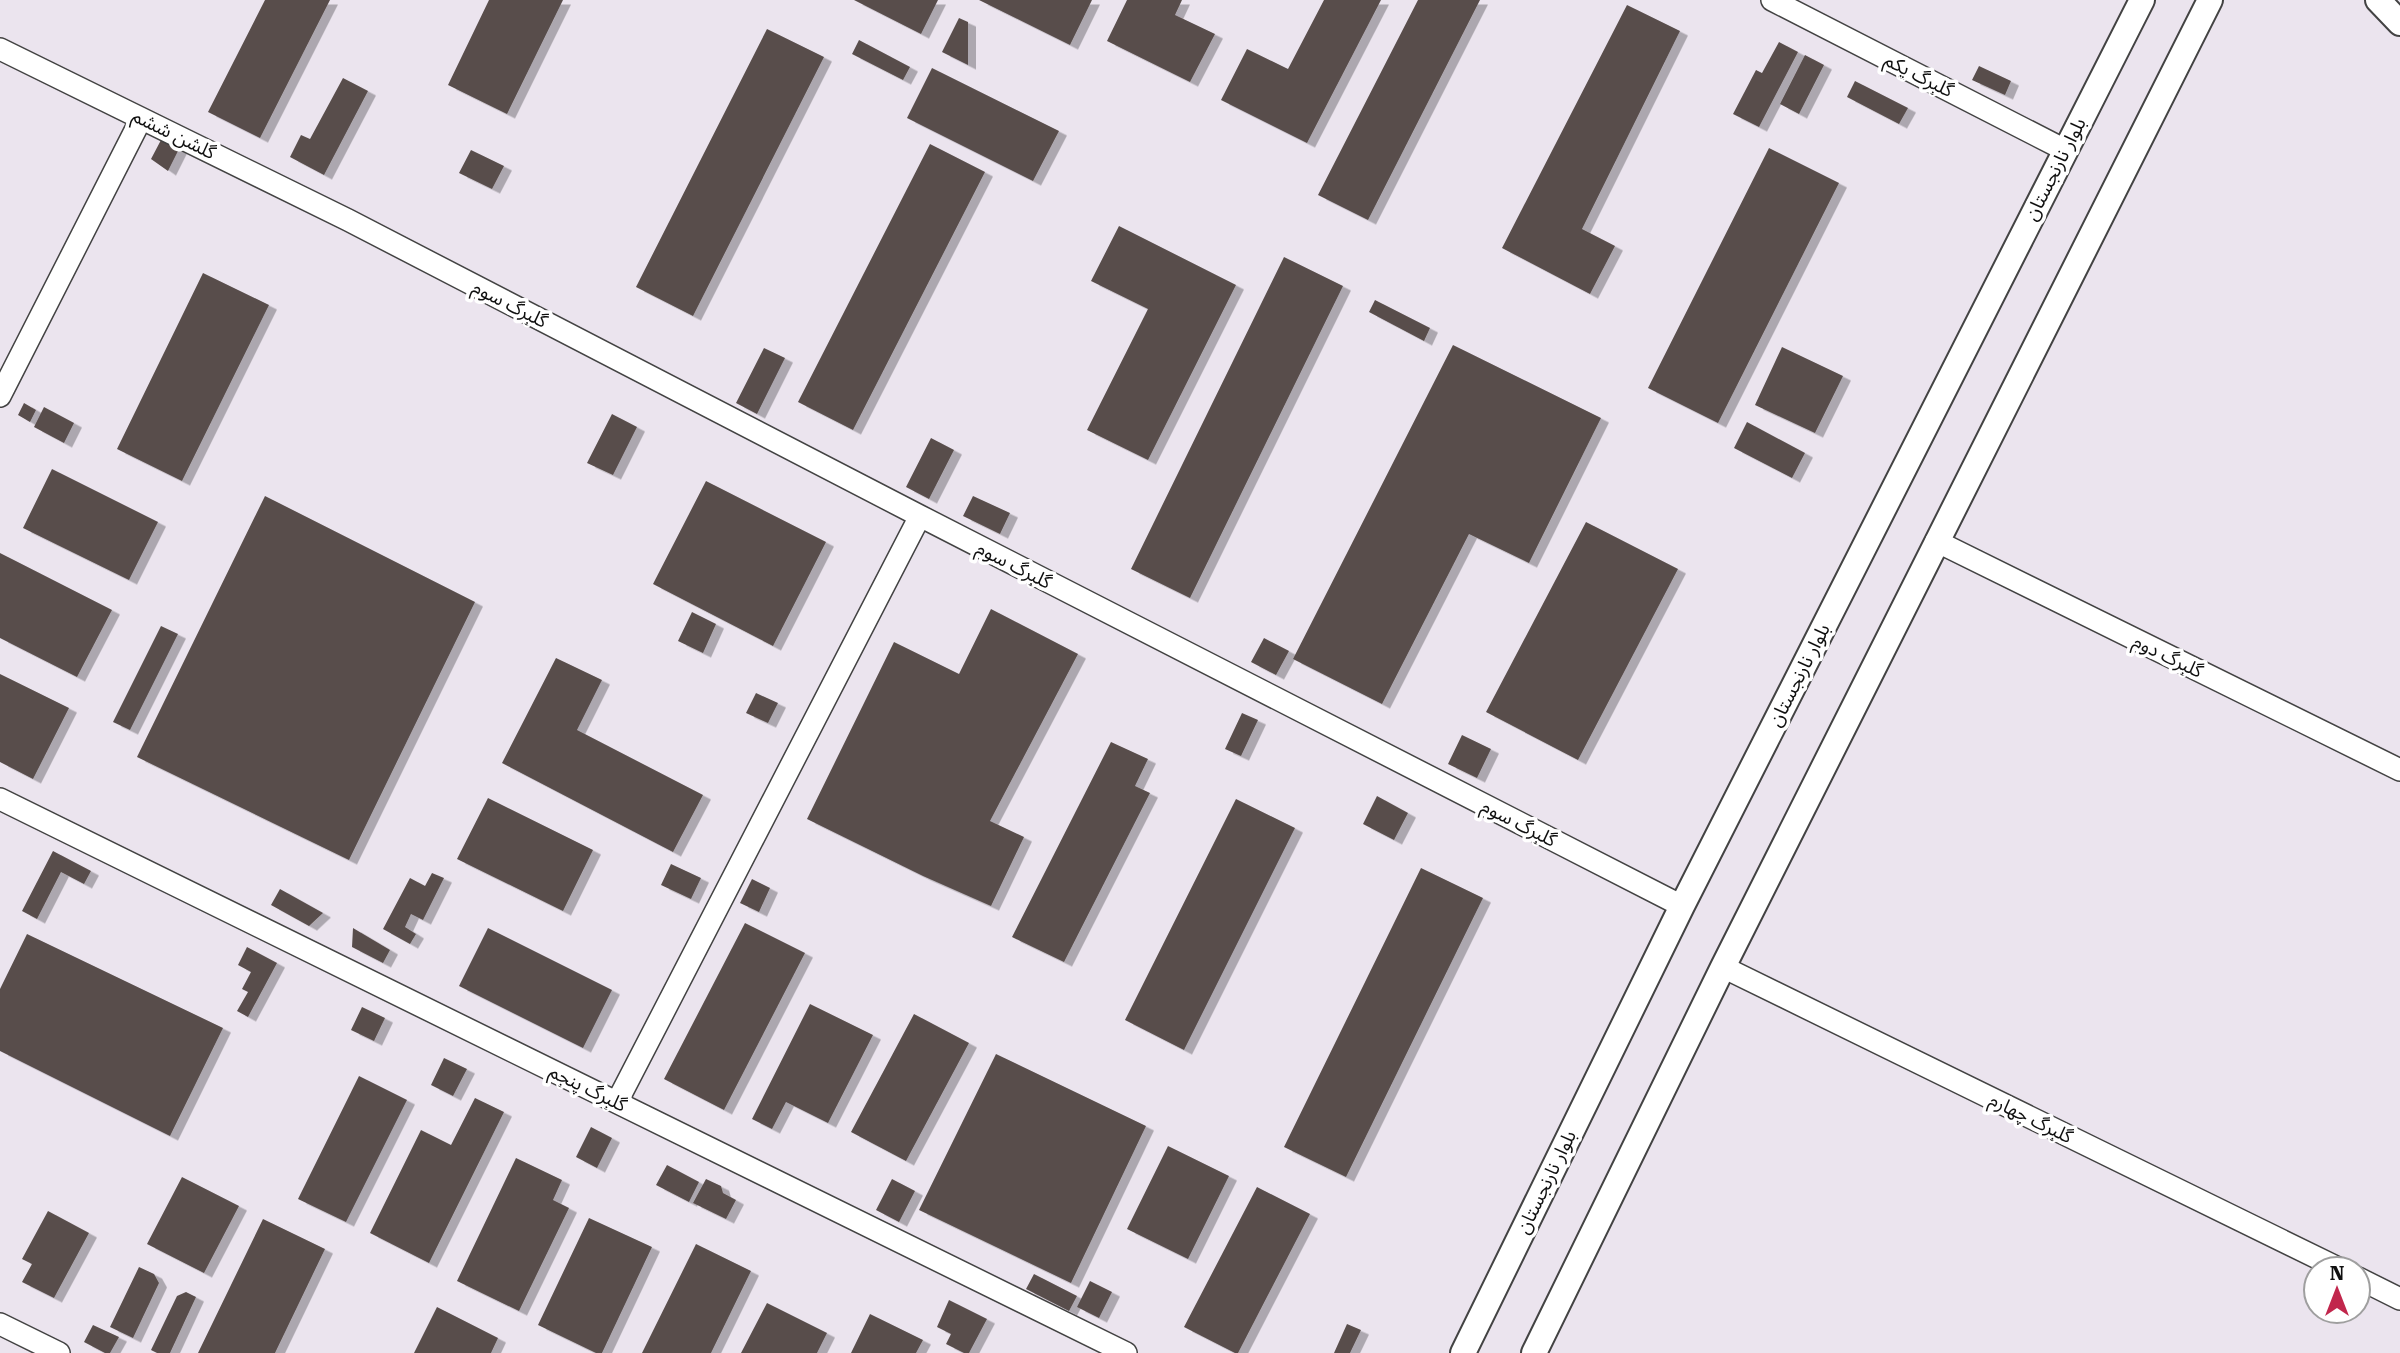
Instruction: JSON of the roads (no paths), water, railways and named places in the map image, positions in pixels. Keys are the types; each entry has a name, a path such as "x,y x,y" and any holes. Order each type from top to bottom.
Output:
{"street":[{"name":"گلبرگ یکم","path":"1772,0 2065,150"},
{"name":"بلوار نارنجستان","path":"1462,1353 1682,906 2142,0"},
{"path":"1534,1353 1723,967 2210,0"},
{"path":"2378,0 2400,23"},
{"name":"گلشن ششم","path":"0,49 348,220"},
{"path":"0,396 141,118"},
{"name":"گلبرگ سوم","path":"348,220 1682,906"},
{"path":"617,1102 920,516"},
{"name":"گلبرگ دوم","path":"1936,541 2400,771"},
{"name":"گلبرگ پنجم","path":"0,799 1126,1353"},
{"name":"گلبرگ چهارم","path":"1723,967 2311,1255"},
{"path":"2372,1285 2400,1298"},
{"path":"0,1324 59,1353"}]}
